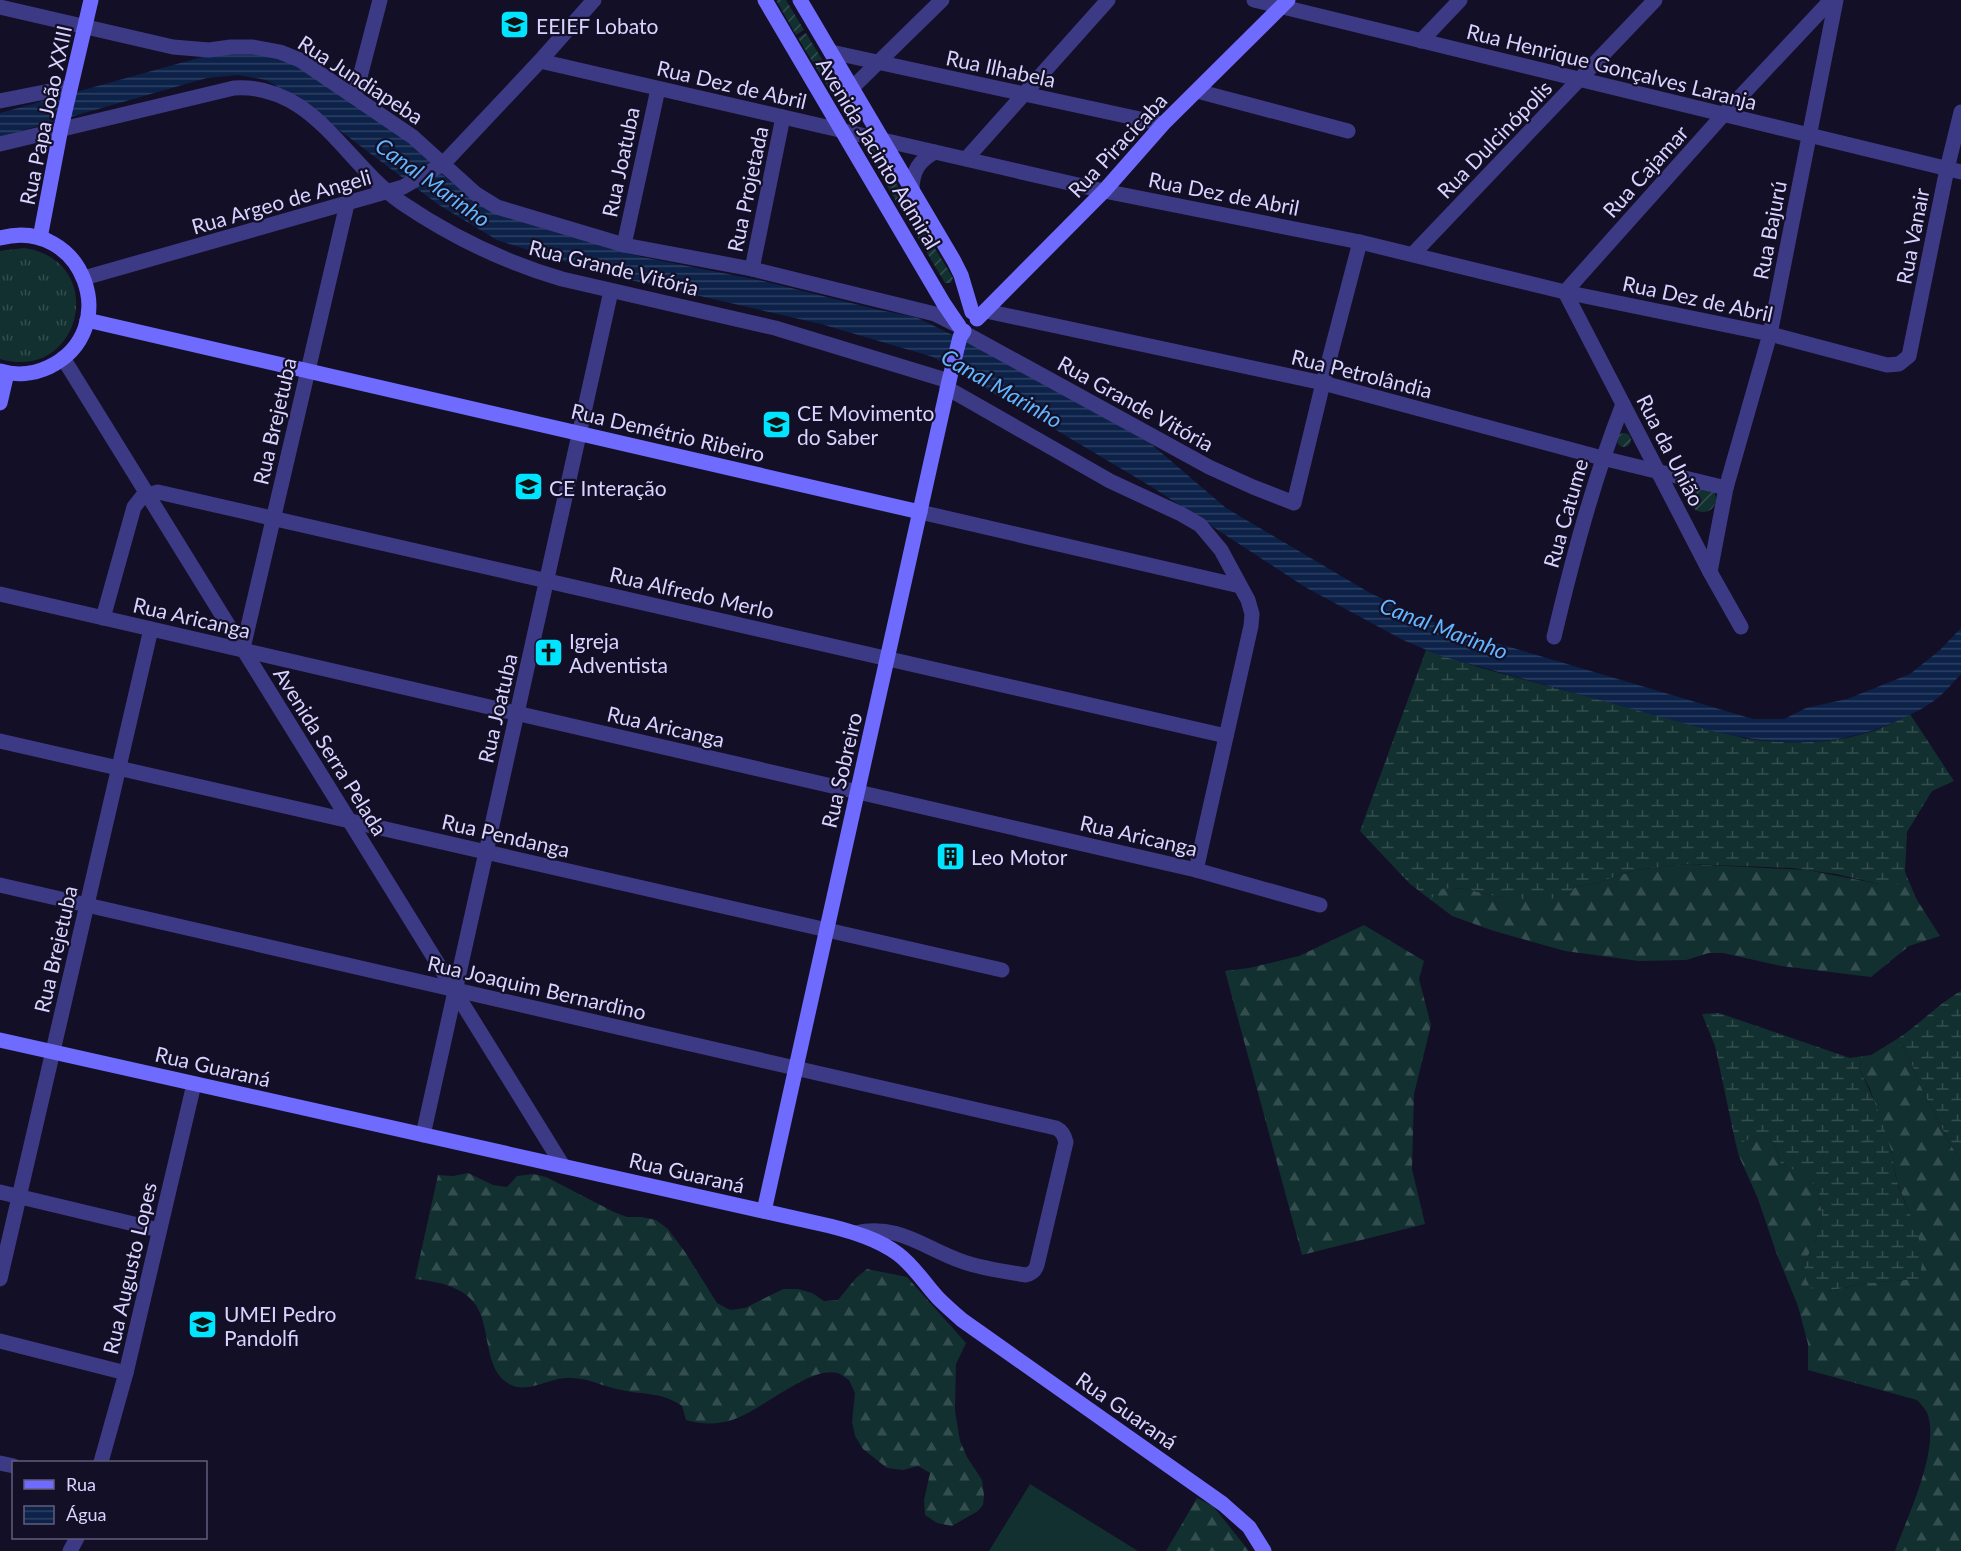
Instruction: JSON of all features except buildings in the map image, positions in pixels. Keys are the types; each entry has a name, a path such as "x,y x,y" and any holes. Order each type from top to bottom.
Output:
{"street":[{"name":"Rua Papa João XXIII","path":"40,238 62,125 91,0"},
{"path":"355,96 380,0"},
{"name":"Rua Argeo de Angeli","path":"84,278 403,187 440,166 540,61 594,0"},
{"name":"Avenida Jacinto Admiral","path":"765,0 842,131 940,309 961,331"},
{"name":"Avenida Jacinto Admiral","path":"800,0 961,275 978,314"},
{"path":"852,88 942,0"},
{"path":"966,159 1108,0"},
{"name":"Rua Henrique Gonçalves Laranja","path":"1254,0 1285,3 1421,41 1954,171"},
{"path":"1421,41 1461,0"},
{"name":"Rua Dulcinópolis","path":"1413,254 1655,0"},
{"name":"Rua Cajamar","path":"1565,292 1724,114 1831,0"},
{"name":"Rua Bajurú","path":"1710,572 1726,488 1770,334 1836,0"},
{"name":"Rua Piracicaba","path":"961,331 958,319 962,313 978,314 1104,191 1163,124 1285,3"},
{"name":"Rua Jundiapeba","path":"0,7 191,49 253,46 280,52 300,60 413,137 440,166"},
{"name":"Rua Ilhabela","path":"831,52 1163,124"},
{"name":"Rua Dez de Abril","path":"540,61 1104,191 1360,242 1565,292 1770,334 1887,365 1899,364"},
{"name":"Rua Grande Vitória","path":"0,144 62,125 234,88 256,88 284,97 321,122 388,193 446,231 484,251 536,271 611,291 776,328 949,380 1125,489 1191,519 1215,541 1251,607 1252,621 1196,870"},
{"name":"Rua Joatuba","path":"624,245 658,89"},
{"path":"0,101 70,90"},
{"path":"1197,91 1348,131"},
{"name":"Rua Vanair","path":"1899,364 1909,356 1954,171 1961,112"},
{"name":"Rua Projetada","path":"752,269 783,117"},
{"path":"912,190 913,174 917,167 935,152"},
{"name":"Rua Grande Vitória","path":"440,166 497,207 624,245 752,269 940,309"},
{"name":"Rua Brejetuba","path":"244,650 347,204"},
{"path":"0,238 23,236 40,238 54,244 67,253 77,265 84,278 89,299 87,320 80,338 63,358 37,371 3,372 0,403"},
{"path":"1323,382 1360,242"},
{"name":"Rua Joatuba","path":"423,1135 611,291"},
{"name":"Rua da União","path":"1565,292 1710,572 1742,627"},
{"name":"Rua Petrolândia","path":"978,314 1323,382 1602,458 1726,488"},
{"name":"Rua Demétrio Ribeiro","path":"87,320 1240,586"},
{"name":"Rua Grande Vitória","path":"961,331 1209,467 1294,502 1323,382"},
{"name":"Rua Sobreiro","path":"764,1211 961,331"},
{"name":"Avenida Serra Pelada","path":"63,358 563,1166"},
{"name":"Rua Catume","path":"1554,637 1572,561 1602,458 1623,404"},
{"name":"Rua Alfredo Merlo","path":"147,494 164,493 1226,736"},
{"path":"103,618 134,507 147,494"},
{"name":"Rua Aricanga","path":"0,594 1196,870 1320,905"},
{"name":"Rua Brejetuba","path":"0,1279 151,629"},
{"name":"Rua Pendanga","path":"0,741 1002,970"},
{"name":"Rua Joaquim Bernardino","path":"0,885 1056,1128 1063,1134 1066,1142 1036,1269 1030,1274 969,1264 895,1232 874,1230 855,1233"},
{"name":"Rua Guaraná","path":"0,1040 830,1226 885,1245 906,1261 939,1299 962,1320 1223,1504 1249,1527 1264,1551"},
{"name":"Rua Augusto Lopes","path":"102,1461 126,1373 194,1083"},
{"path":"0,1192 159,1230"},
{"path":"0,1341 126,1373"}],"green space":[{"path":"776,0 786,0 804,30 796,35"},
{"path":"806,33 840,89 832,94 798,38"},
{"path":"841,92 855,115 852,121 848,120 834,97"},
{"path":"870,148 876,149 893,177 885,182 868,154"},
{"path":"895,181 914,213 906,218 887,186"},
{"path":"916,217 953,278 951,283 945,283 908,221"},
{"path":"24,248 51,257 68,274 76,295 75,317 66,338 50,354 28,362 0,359 0,251"},
{"path":"1621,433 1627,433 1631,440 1627,447 1621,447 1617,443 1617,437"},
{"path":"1703,486 1712,490 1716,499 1712,508 1703,512 1694,508 1690,499 1694,490"},
{"path":"1426,650 1481,668 1747,739 1810,742 1851,737 1871,732 1910,714 1954,781 1932,791 1907,832 1905,872 1910,884 1879,884 1836,874 1792,868 1688,864 1636,870 1593,884 1577,886 1565,895 1551,899 1507,899 1452,888 1437,890 1431,900 1410,884 1360,831"},
{"path":"1688,864 1807,870 1879,884 1910,884 1917,900 1940,936 1909,946 1871,977 1781,966 1723,953 1709,953 1686,960 1639,961 1565,951 1494,931 1452,916 1431,900 1437,889 1452,888 1507,899 1565,895 1577,886 1593,884 1636,870"},
{"path":"1364,925 1424,961 1419,979 1431,1025 1414,1094 1412,1169 1425,1224 1302,1255 1225,971 1249,968 1299,956"},
{"path":"1961,991 1961,1161 1920,1085 1910,1059 1897,1039"},
{"path":"1719,1013 1850,1058 1863,1056 1859,1069 1881,1120 1892,1155 1897,1182 1920,1243 1922,1255 1918,1279 1867,1283 1828,1291 1810,1288 1804,1263 1814,1245 1822,1217 1819,1193 1808,1176 1781,1164 1774,1143 1764,1132 1736,1145 1715,1046 1702,1014"},
{"path":"1897,1039 1910,1059 1920,1085 1961,1161 1961,1551 1895,1551 1926,1465 1930,1430 1928,1415 1917,1400 1808,1370 1808,1344 1798,1306 1736,1145 1764,1131 1774,1143 1781,1164 1808,1175 1819,1193 1822,1217 1814,1245 1804,1263 1828,1291 1867,1283 1918,1279 1910,1215 1897,1182 1891,1150 1870,1089 1859,1069 1863,1056 1871,1055"},
{"path":"468,1173 493,1185 507,1187 517,1176 533,1174 546,1177 614,1212 627,1217 656,1220 668,1229 685,1252 717,1303 730,1310 745,1308 783,1289 798,1289 812,1293 824,1301 838,1300 856,1278 867,1269 907,1277 966,1343 956,1364 955,1411 960,1441 982,1480 983,1505 978,1511 952,1526 937,1523 925,1515 924,1500 930,1473 918,1466 903,1470 887,1468 863,1449 855,1436 852,1422 855,1393 849,1380 837,1373 813,1376 743,1415 726,1422 715,1423 686,1420 682,1406 667,1398 615,1389 584,1379 564,1378 524,1387 505,1382 494,1366 482,1318 472,1300 455,1288 415,1279 438,1175 453,1176"},
{"path":"1030,1484 1138,1551 989,1551"},
{"path":"1197,1498 1213,1506 1249,1551 1166,1551"}],"water":[{"name":"Canal Marinho","path":"235,52 288,58 392,126 445,177 492,211 551,231 642,257 763,281 916,317 977,347 1150,443 1226,508 1370,593 1449,629 1753,719 1784,719 1806,708 1847,699 1910,674 1940,650 1961,628 1961,674 1929,704 1885,726 1840,738 1797,742 1754,739 1708,730 1441,656 1403,640 1305,587 1152,487 933,357 821,324 600,273 497,240 439,205 291,94 266,80 238,75 207,78 0,137 0,113 213,54"}],"place":[{"name":"EEIEF Lobato","path":"515,25"},
{"name":"CE Movimento do Saber","path":"776,424"},
{"name":"CE Interação","path":"528,487"},
{"name":"Igreja Adventista","path":"548,652"},
{"name":"Leo Motor","path":"950,856"},
{"name":"UMEI Pedro Pandolfi","path":"203,1325"}]}
